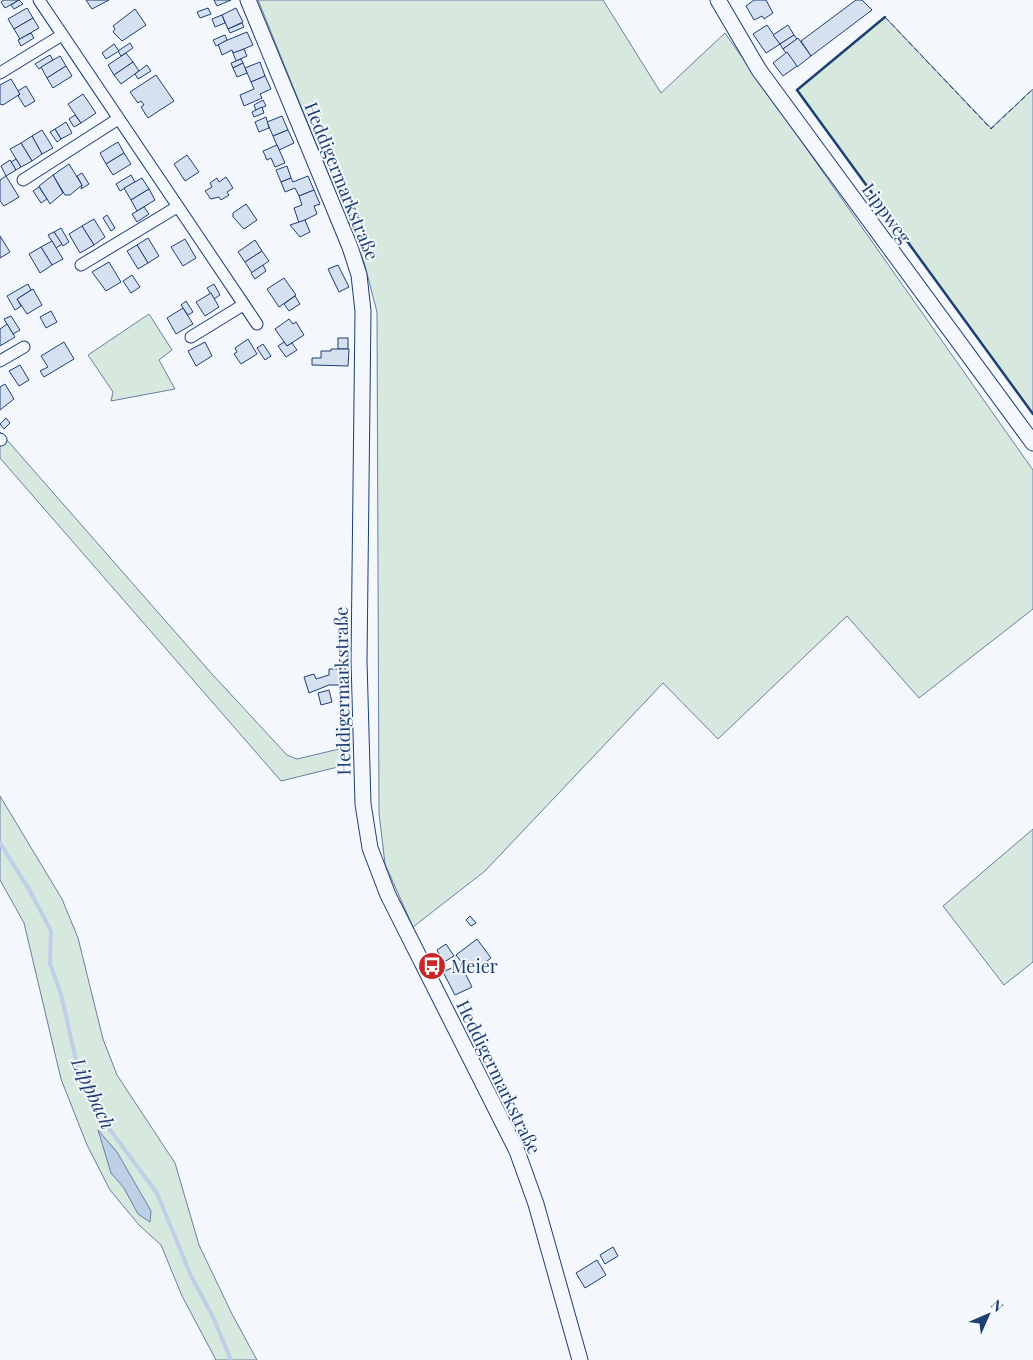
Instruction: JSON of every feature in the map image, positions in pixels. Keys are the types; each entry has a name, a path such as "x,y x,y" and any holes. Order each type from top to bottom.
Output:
{"street":[{"path":"39,0 257,324"},
{"name":"Heddigermarkstraße","path":"248,0 347,239 359,275 363,311 361,734 363,804 370,848 388,895 517,1151 536,1204 580,1360"},
{"name":"Lippweg","path":"718,0 759,70 1033,443"},
{"path":"0,73 62,36"},
{"path":"24,180 118,119"},
{"path":"81,265 177,207"},
{"path":"191,337 243,305"},
{"path":"0,361 24,347"}],"shaded area":[{"path":"258,0 603,0 661,93 725,33 1033,470 1033,609 919,698 847,616 718,739 663,683 485,871 413,927 385,864 379,813 377,312 364,262"},
{"path":"885,17 991,128 1033,89 1033,414 797,90"},
{"path":"149,314 172,350 159,360 175,389 111,401 113,392 88,355"},
{"path":"0,432 212,674 287,755 297,759 352,746 346,765 281,781 0,458"},
{"path":"0,796 62,899 78,938 103,1039 117,1075 175,1163 199,1245 232,1314 257,1360 216,1360 182,1296 161,1245 139,1225 110,1190 87,1145 61,1079 24,923 0,880"},
{"path":"1033,829 1033,962 1004,985 943,906"}],"water":[{"path":"98,1130 117,1152 151,1211 150,1222 138,1214 124,1188 111,1173"}],"building":[{"path":"4,0 19,0 5,8 1,2"},
{"path":"19,0 23,4 14,9 11,5"},
{"path":"86,0 109,0 92,9"},
{"path":"214,0 231,0 217,6"},
{"path":"754,0 766,0 773,13 764,19 762,16 754,20 746,6"},
{"path":"856,0 862,0 872,10 811,56 801,41"},
{"path":"27,8 33,18 14,29 8,19"},
{"path":"208,8 211,14 200,18 197,12"},
{"path":"236,8 243,22 228,29 222,15"},
{"path":"135,9 146,25 122,41 113,32 115,29 113,26"},
{"path":"222,15 225,23 215,27 212,19"},
{"path":"33,18 39,28 20,39 14,29"},
{"path":"242,23 244,27 230,33 228,29"},
{"path":"767,25 780,44 766,53 753,34"},
{"path":"788,25 794,35 780,44 773,35"},
{"path":"247,32 253,45 237,52 233,53 232,50 222,55 218,44"},
{"path":"31,33 34,38 21,46 18,40"},
{"path":"225,35 227,40 216,46 213,40"},
{"path":"794,35 797,39 783,49 780,44"},
{"path":"798,38 811,56 797,67 783,49"},
{"path":"130,43 133,48 121,56 118,51"},
{"path":"114,44 119,51 106,59 102,53"},
{"path":"244,49 247,56 236,61 233,53"},
{"path":"787,52 797,66 783,76 773,63"},
{"path":"126,53 133,62 114,75 108,65"},
{"path":"50,55 53,60 39,69 35,64"},
{"path":"60,56 66,66 47,78 41,67"},
{"path":"241,59 243,63 233,68 231,63"},
{"path":"133,62 139,71 121,84 114,75"},
{"path":"260,62 265,76 251,82 245,68"},
{"path":"243,63 247,73 237,77 233,68"},
{"path":"147,65 151,71 138,79 135,74"},
{"path":"66,66 72,76 53,88 47,78"},
{"path":"156,75 174,101 148,118 141,107 144,105 141,101 138,103 130,92"},
{"path":"265,76 271,89 260,94 262,98 244,106 240,95 254,89 251,82"},
{"path":"11,79 20,94 3,105 0,104 0,85"},
{"path":"26,86 35,101 25,107 18,96 20,94 18,91"},
{"path":"83,94 96,113 81,123 68,104"},
{"path":"263,100 266,106 256,110 254,105"},
{"path":"262,107 264,113 254,117 252,112"},
{"path":"75,115 81,123 74,127 69,119"},
{"path":"282,116 288,130 273,136 267,122"},
{"path":"266,117 269,128 259,132 255,122"},
{"path":"66,122 72,133 61,139 55,129"},
{"path":"55,129 61,139 57,142 50,132"},
{"path":"42,130 53,148 42,154 32,136"},
{"path":"288,130 294,143 279,150 273,136"},
{"path":"32,136 42,154 32,161 21,143"},
{"path":"118,142 124,153 106,164 100,153"},
{"path":"21,143 32,161 21,167 10,149"},
{"path":"277,145 285,163 275,167 271,158 267,160 263,151"},
{"path":"124,153 131,164 113,175 106,164"},
{"path":"187,155 199,172 185,181 174,164"},
{"path":"16,159 21,167 16,170 11,162"},
{"path":"10,160 16,170 6,176 1,166"},
{"path":"69,164 82,185 70,195 65,195 53,175"},
{"path":"287,166 291,178 281,182 276,170"},
{"path":"82,173 89,184 81,189 82,185 77,176"},
{"path":"53,175 63,193 50,204 39,186"},
{"path":"131,175 135,182 120,191 116,184"},
{"path":"6,176 19,197 4,206 0,201 0,180"},
{"path":"308,176 314,190 299,196 295,188 285,192 281,182 291,178 293,182"},
{"path":"226,177 233,188 227,192 229,195 221,200 219,197 211,199 205,191 212,187 210,183 217,178 219,182"},
{"path":"142,178 149,189 131,200 124,188"},
{"path":"39,187 47,199 41,203 33,191"},
{"path":"149,189 155,200 137,211 131,200"},
{"path":"314,190 320,204 314,206 317,214 299,223 294,208 302,205 299,196"},
{"path":"246,204 257,220 244,229 233,217 233,213"},
{"path":"144,207 149,214 137,222 132,214"},
{"path":"107,215 115,228 111,231 103,218"},
{"path":"94,219 105,237 94,245 82,226"},
{"path":"305,220 310,232 300,237 290,225"},
{"path":"82,226 94,245 80,253 69,234"},
{"path":"61,228 69,242 63,246 54,232"},
{"path":"54,232 62,244 56,248 48,235"},
{"path":"0,236 10,252 0,258"},
{"path":"148,238 159,256 148,263 137,245"},
{"path":"185,239 196,258 183,266 171,247"},
{"path":"255,240 262,251 245,262 238,252"},
{"path":"52,241 63,259 52,265 41,247"},
{"path":"137,245 148,263 138,269 127,251"},
{"path":"41,247 52,265 40,273 29,254"},
{"path":"262,251 269,261 252,273 245,262"},
{"path":"109,262 121,282 106,291 92,272"},
{"path":"263,265 266,271 255,279 251,273"},
{"path":"338,265 349,287 339,292 328,269"},
{"path":"132,275 140,287 131,293 123,281"},
{"path":"284,278 296,295 279,307 267,289"},
{"path":"28,284 31,290 17,299 21,306 15,310 7,296"},
{"path":"214,284 220,295 214,299 207,288"},
{"path":"33,289 42,305 27,314 17,299"},
{"path":"211,293 219,307 205,316 196,302"},
{"path":"295,296 300,304 289,311 284,304"},
{"path":"186,301 193,312 188,315 181,305"},
{"path":"183,308 193,324 176,334 167,318"},
{"path":"51,311 57,322 46,328 40,317"},
{"path":"11,316 20,330 13,334 4,319"},
{"path":"289,319 293,324 296,322 304,335 287,346 275,329"},
{"path":"7,324 15,337 0,346 0,329"},
{"path":"338,338 348,338 348,349 338,349"},
{"path":"248,339 257,354 241,364 234,354 237,352 235,348"},
{"path":"64,342 74,359 44,377 40,371 48,367 41,356"},
{"path":"205,342 212,356 196,366 188,351"},
{"path":"284,342 287,346 292,343 297,350 286,357 278,346"},
{"path":"263,344 271,356 265,360 257,348"},
{"path":"331,349 349,349 348,366 312,365 312,358 321,358 321,351 331,351"},
{"path":"20,365 29,380 19,386 9,371"},
{"path":"5,384 14,399 0,410 0,387"},
{"path":"6,418 10,423 4,429 0,424"},
{"path":"329,669 346,669 346,685 329,685 309,693 304,677 314,674 316,679 329,675"},
{"path":"329,690 332,702 321,705 318,693"},
{"path":"470,916 476,923 471,926 466,920"},
{"path":"477,939 491,958 470,974 456,955"},
{"path":"446,944 454,956 444,962 437,950"},
{"path":"462,963 467,969 464,971 472,987 455,995 443,972"},
{"path":"613,1247 618,1256 605,1264 600,1255"},
{"path":"597,1260 606,1275 585,1288 576,1273"}],"waterway":[{"name":"Lippbach","path":"0,843 30,891 51,931 50,964 61,994 78,1069 102,1119 157,1193 191,1276 212,1315 231,1360"}],"fence":[{"path":"885,17 991,129 1033,89"}],"wall":[{"path":"885,17 797,90 1033,414"}],"place":[{"name":"Meier","path":"432,966"}]}
